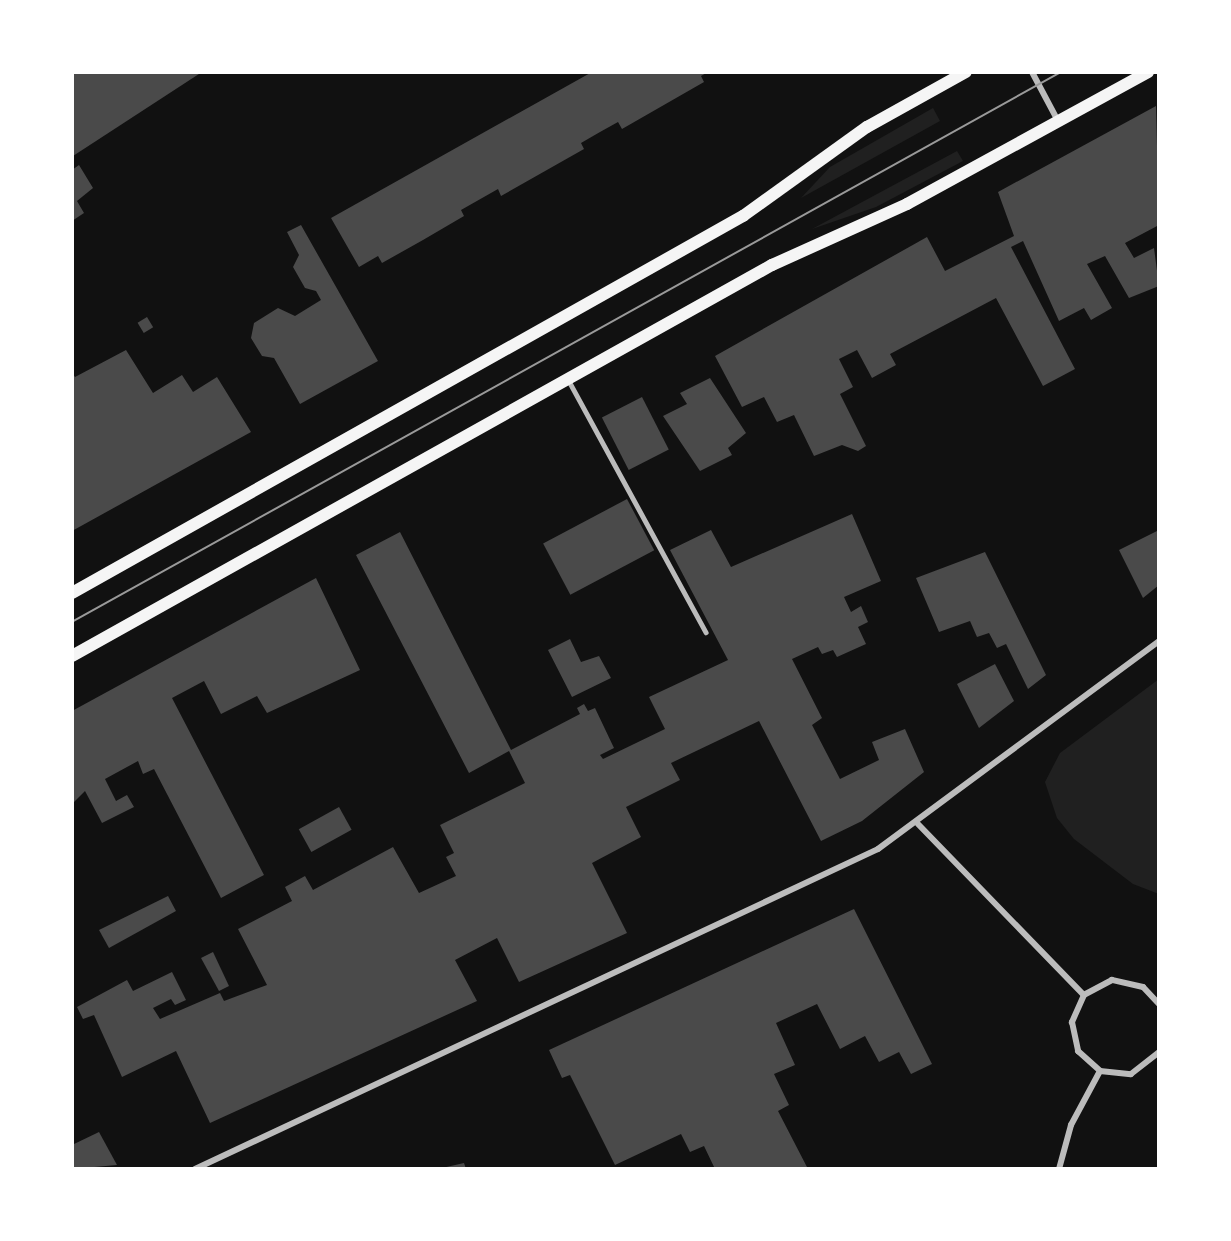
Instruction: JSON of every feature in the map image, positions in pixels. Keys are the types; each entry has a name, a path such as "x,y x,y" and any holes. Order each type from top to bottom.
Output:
{"main road":[{"path":"72,593 743,216 867,127 966,72"},
{"path":"72,656 569,381 772,265 882,217 1148,72"}],"street":[{"path":"1032,72 1058,122"},
{"path":"195,1169 878,849 918,824 1159,641"},
{"path":"918,824 1084,995"},
{"path":"1159,1004 1128,981 1112,981 1084,995 1074,1015 1072,1037 1087,1063 1100,1071 1131,1074 1159,1052"},
{"path":"1059,1169 1071,1125 1100,1071"}],"lane":[{"path":"569,381 706,632"}],"shaded area":[{"path":"933,108 940,121 801,198 830,167"},
{"path":"957,151 963,161 876,207 812,229"},
{"path":"1159,679 1159,894 1133,884 1074,839 1057,818 1045,782 1060,753"}],"building":[{"path":"72,72 202,72 73,156"},
{"path":"592,72 708,72 701,76 704,82 622,129 618,122 581,143 584,149 501,196 498,189 461,210 464,216 382,263 378,256 359,267 331,218"},
{"path":"1156,106 1159,225 1125,243 1134,258 1154,248 1159,286 1129,298 1105,256 1087,264 1112,308 1091,320 1084,308 1059,321 1023,241 1011,247 1075,369 1043,386 996,298 890,354 896,365 872,378 857,350 839,359 853,387 840,394 866,446 858,451 842,445 814,456 794,415 777,422 764,397 742,407 715,356 927,237 945,271 1014,236 998,192"},
{"path":"79,165 93,188 77,201 84,213 72,221 72,170"},
{"path":"301,225 378,361 300,404 274,358 262,356 251,338 254,323 278,308 295,316 321,300 316,291 305,288 293,267 299,255 287,232"},
{"path":"147,317 153,327 144,333 138,323"},
{"path":"126,350 153,393 182,375 193,392 217,377 251,432 72,531 72,373 75,377"},
{"path":"710,378 746,433 728,448 732,455 700,471 663,416 687,404 680,393"},
{"path":"642,397 669,450 629,470 602,417"},
{"path":"627,499 654,550 570,595 543,544"},
{"path":"852,514 881,581 844,597 851,612 861,606 868,622 858,627 866,644 837,657 833,650 822,654 818,647 792,659 822,718 812,725 840,779 879,760 872,742 905,729 924,772 862,821 821,841 759,721 671,763 680,780 626,807 641,837 592,863 627,933 519,982 497,938 455,960 477,1001 210,1123 176,1051 122,1077 94,1015 83,1019 77,1007 127,980 133,991 172,972 186,1000 175,1005 171,999 153,1008 160,1019 220,993 224,1001 267,985 238,929 292,901 285,887 305,876 313,890 393,847 419,893 456,876 446,857 454,853 440,825 525,783 509,751 469,773 356,555 400,532 511,750 580,714 577,708 584,704 588,711 595,708 614,748 600,755 603,759 665,729 649,697 728,660 670,550 711,530 731,567"},
{"path":"1159,530 1159,585 1143,598 1119,550"},
{"path":"985,552 1046,675 1028,689 1006,644 997,648 989,633 977,637 970,621 939,632 916,578"},
{"path":"316,578 360,670 267,713 257,696 221,714 204,681 172,698 264,875 221,898 154,769 143,774 138,761 105,779 116,801 127,795 134,807 102,823 85,791 72,804 72,711"},
{"path":"570,639 581,662 599,656 611,678 572,697 548,650"},
{"path":"995,664 1014,701 979,728 957,684"},
{"path":"339,807 352,830 311,852 299,829"},
{"path":"168,896 176,911 109,948 99,930"},
{"path":"854,909 932,1064 911,1074 899,1052 879,1062 865,1036 840,1049 817,1004 776,1023 795,1065 774,1074 789,1105 778,1111 808,1169 715,1169 704,1146 690,1152 681,1134 615,1165 570,1075 562,1078 549,1050"},
{"path":"213,952 229,986 219,991 201,958"},
{"path":"99,1132 117,1165 72,1169 72,1145"},
{"path":"464,1163 466,1169 442,1169 442,1168"}],"tram line":[{"path":"72,622 1061,72"}]}
